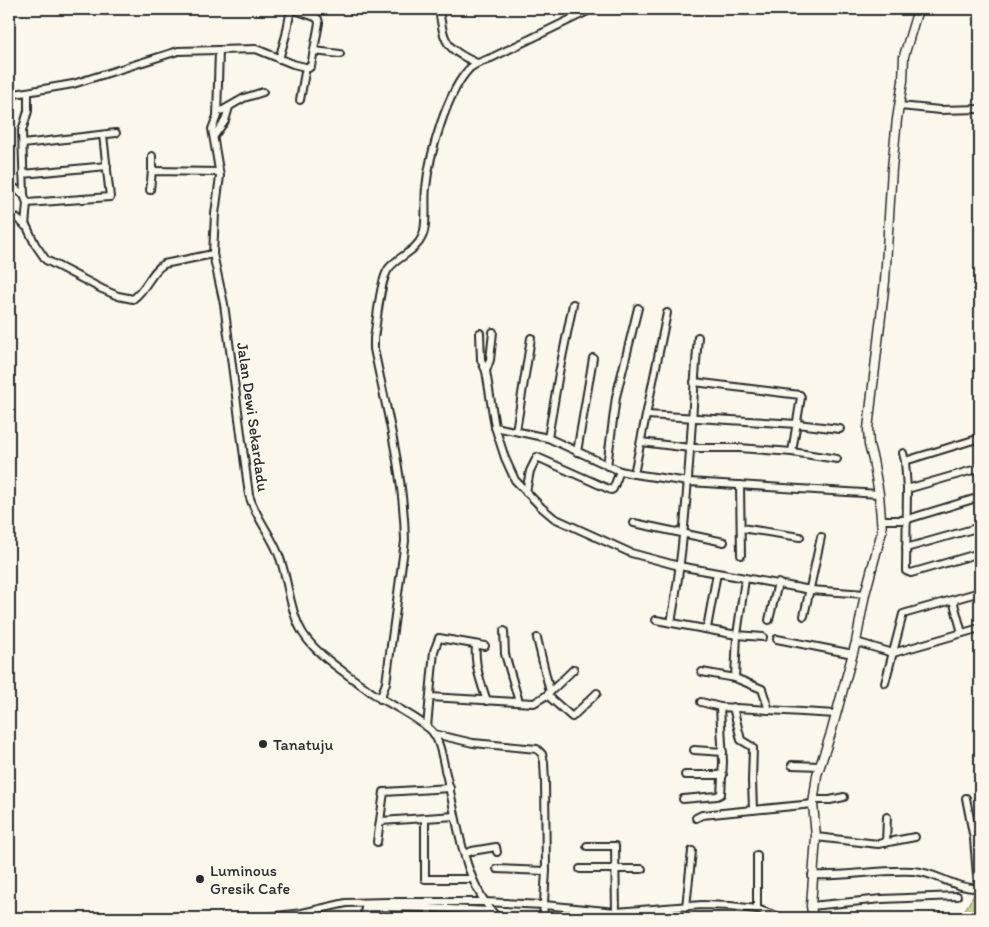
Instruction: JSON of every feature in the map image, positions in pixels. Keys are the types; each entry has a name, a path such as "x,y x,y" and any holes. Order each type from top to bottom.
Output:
{"street":[{"path":"9,95 73,84 178,51 256,49 280,59 293,64 306,67 311,66 318,19 292,9 280,59"},
{"path":"439,9 443,34 450,46 463,57 478,63"},
{"path":"380,699 386,683 405,541 404,520 391,424 374,349 374,338 386,271 419,243 423,236 426,180 435,144 449,103 456,88 468,71 478,63 592,9"},
{"path":"813,918 811,906 812,875 816,836 814,802 820,766 853,654 865,594 882,531 879,494 869,445 868,428 885,281 892,168 903,81 904,56 918,9"},
{"name":"Jalan Dewi Sekardadu","path":"219,50 218,112 212,129 220,172 213,254 224,304 252,506 277,552 299,627 308,640 322,654 380,699 427,726 434,734 450,788 455,816 472,879 484,902 498,918"},
{"path":"314,51 340,54"},
{"path":"300,100 306,67"},
{"path":"25,226 27,204 24,195 22,131 28,111 28,92"},
{"path":"218,112 244,98 263,92"},
{"path":"900,106 940,110 980,109"},
{"path":"214,136 225,121 229,107"},
{"path":"23,144 116,133"},
{"path":"27,204 110,197 103,135"},
{"path":"150,190 152,156"},
{"path":"23,174 107,166"},
{"path":"152,171 220,172"},
{"path":"9,184 24,195"},
{"path":"9,212 25,226 46,260 118,296 133,299 142,293 158,268 164,264 213,254"},
{"path":"548,438 573,304"},
{"path":"607,466 616,397 638,308"},
{"path":"634,474 666,312"},
{"path":"486,371 490,360 493,332"},
{"path":"480,333 481,360 486,371 495,427 511,473 540,507 554,518 631,553 679,566 811,590 865,594"},
{"path":"672,623 679,578 682,533 687,507 691,418 698,337"},
{"path":"516,431 530,338"},
{"path":"577,452 593,358"},
{"path":"694,382 798,394 801,398 792,452"},
{"path":"647,415 797,424 840,429"},
{"path":"495,427 548,438 607,466 634,474 689,482 879,494"},
{"path":"905,461 980,438"},
{"path":"640,442 690,448 739,448 792,452 837,459"},
{"path":"902,453 905,461 908,489 906,570 911,573 980,553"},
{"path":"526,492 530,471 537,458 611,490 620,471"},
{"path":"908,489 980,468"},
{"path":"740,485 741,555"},
{"path":"882,520 908,519 980,497"},
{"path":"634,523 724,542"},
{"path":"906,548 980,527"},
{"path":"741,528 800,537"},
{"path":"804,616 821,537"},
{"path":"707,628 717,573"},
{"path":"735,678 737,635 745,579"},
{"path":"769,620 778,583"},
{"path":"885,683 903,614 980,592"},
{"path":"954,600 962,633"},
{"path":"656,620 737,635 763,637"},
{"path":"856,642 893,653 980,628"},
{"path":"504,631 505,654 519,702"},
{"path":"427,726 434,651 439,638 485,646"},
{"path":"537,638 548,693 572,717 597,692"},
{"path":"777,639 853,654"},
{"path":"476,645 477,669 487,701"},
{"path":"430,697 534,703 574,669"},
{"path":"702,672 735,678 762,690 769,710"},
{"path":"702,702 720,707 836,714"},
{"path":"683,799 719,795 723,775 720,707"},
{"path":"733,707 741,740 753,748 753,810"},
{"path":"434,734 473,742 537,749 542,754 545,782 546,871 543,918"},
{"path":"694,750 723,752"},
{"path":"792,765 820,766"},
{"path":"685,775 723,775"},
{"path":"377,842 383,795 386,791 450,788"},
{"path":"696,818 702,815 844,797"},
{"path":"812,875 830,876 914,871 930,873 963,887 979,888 974,839 966,798"},
{"path":"381,821 455,816"},
{"path":"886,844 887,817"},
{"path":"425,818 425,879 472,879"},
{"path":"816,836 878,844 915,837"},
{"path":"587,846 615,846 616,912"},
{"path":"465,854 496,847 497,852"},
{"path":"686,907 692,851"},
{"path":"757,855 757,909"},
{"path":"497,869 546,871"},
{"path":"580,869 642,869"},
{"path":"811,906 882,899 957,896"},
{"path":"260,918 356,902 484,902 544,905 616,912 663,908 730,906 757,909 782,918"},
{"path":"364,918 365,907 490,911"},
{"path":"429,908 429,918"},
{"path":"663,908 663,918"}],"green space":[{"path":"978,888 980,888 980,918 960,918"}],"place":[{"name":"Tanatuju","path":"263,744"},
{"name":"Luminous Gresik Cafe","path":"200,879"}]}
